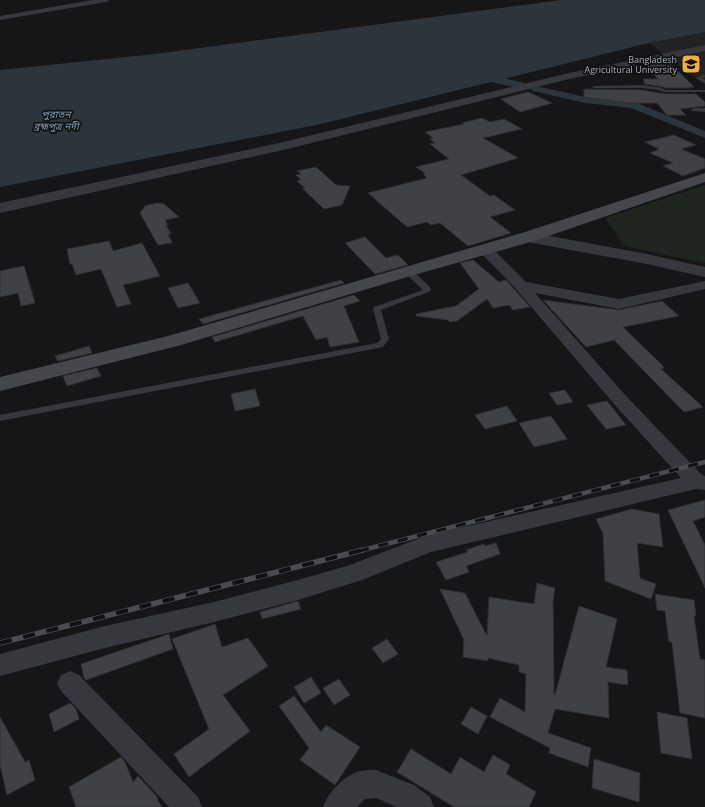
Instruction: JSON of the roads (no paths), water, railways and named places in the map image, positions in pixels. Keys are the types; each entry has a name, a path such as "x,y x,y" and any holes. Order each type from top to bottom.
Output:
{"main road":[{"path":"0,384 174,341 408,271 486,250 705,178"}],"street":[{"path":"0,18 106,0"},
{"path":"0,208 279,147 568,76 705,48"},
{"path":"528,237 647,259 705,272"},
{"path":"486,250 521,286 621,401 700,483"},
{"path":"521,286 619,304 705,285"},
{"path":"0,664 105,636 214,612 298,590 354,574 428,544 700,483"},
{"path":"70,683 188,807"},
{"path":"337,807 359,785 376,784 404,795 420,807"}],"lane":[{"path":"594,88 650,87 660,88 665,91 705,91 703,81 698,78 705,76"},
{"path":"694,110 705,110"},
{"path":"0,418 380,345 385,340 377,309 427,291 427,288 408,271"}],"water":[{"name":"পুরাতন ব্রহ্মপুত্র নদী","path":"561,0 705,0 705,32 649,43 321,124 0,187 0,70 155,54"}],"waterway":[{"path":"471,73 495,80 521,85"},
{"path":"536,89 585,100 633,105 705,135"}],"railway":[{"path":"359,551 705,462"},
{"path":"0,643 363,550"}],"place":[{"name":"Bangladesh Agricultural University","path":"691,64"}]}
